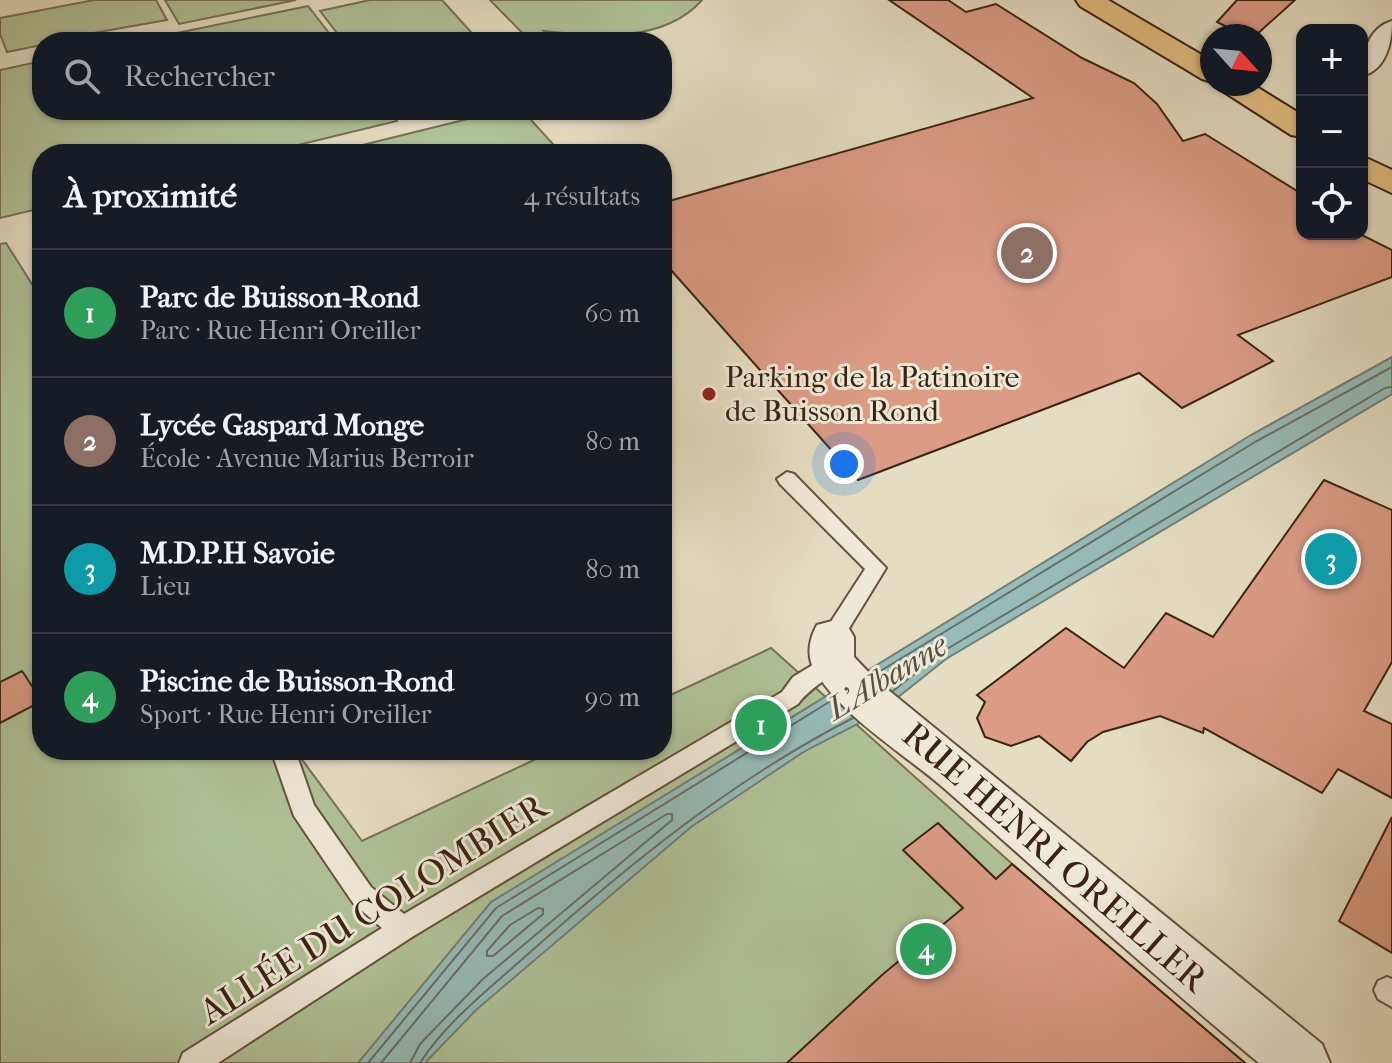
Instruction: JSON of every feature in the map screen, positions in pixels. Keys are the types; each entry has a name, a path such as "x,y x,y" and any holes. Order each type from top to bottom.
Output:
{"main road":[{"path":"1089,0 1200,66"},
{"path":"1253,96 1296,119"},
{"path":"1368,153 1392,165"},
{"path":"1366,168 1392,183"}],"street":[{"path":"1368,59 1392,29"},
{"name":"RUE HENRI OREILLER","path":"837,659 888,714 1199,982 1302,1063"}],"lane":[{"path":"787,479 876,568 837,659"},
{"name":"ALLÉE DU COLOMBIER","path":"193,1063 403,929 790,698 801,683 837,659"},
{"path":"286,760 303,809 362,895 403,929"}],"green space":[{"path":"94,0 156,0 167,20 99,32 32,32 32,47 7,52 0,34 0,18"},
{"path":"165,0 296,0 179,24"},
{"path":"370,0 442,0 471,32 336,32 320,11"},
{"path":"490,0 702,0 669,24 638,32 521,32"},
{"path":"308,6 328,32 182,32"},
{"path":"32,63 32,120 397,121 302,144 32,144 32,210 0,218 0,70"},
{"path":"464,120 531,120 553,144 366,144"},
{"path":"6,243 32,284 32,760 302,760 362,841 534,760 672,760 672,694 771,648 1020,871 1245,1063 0,1063 0,244"}],"water":[{"name":"L'Albanne","path":"1392,357 1392,394 946,659 877,714 805,751 691,827 476,1010 425,1063 358,1063 491,902 1251,435"}],"building":[{"path":"889,0 948,0 966,12 996,4 1082,58 1134,83 1157,104 1183,141 1205,134 1296,190 1296,240 1368,238 1392,250 1392,277 1238,335 1273,361 1182,408 1139,373 858,480 672,271 672,200 1033,98"},
{"path":"1237,0 1295,0 1268,24 1217,22"},
{"path":"1324,480 1392,510 1392,662 1364,711 1392,724 1392,798 1338,769 1322,793 1204,728 1203,733 1160,716 1103,732 1087,742 1071,761 1039,736 1011,746 985,737 977,718 985,702 977,695 1066,628 1124,668 1166,613 1213,637"},
{"path":"22,671 32,686 32,706 0,723 0,682"},
{"path":"1392,817 1392,953 1339,921"},
{"path":"938,823 996,879 1012,864 1245,1063 787,1063 882,975 963,908 903,850"}],"place":[{"name":"Lycée Gaspard Monge","path":"1027,253"},
{"name":"Parking de la Patinoire de Buisson Rond","path":"709,394"},
{"name":"M.D.P.H Savoie","path":"1331,559"},
{"name":"Parc de Buisson-Rond","path":"761,725"},
{"name":"Piscine de Buisson-Rond","path":"926,949"}]}
